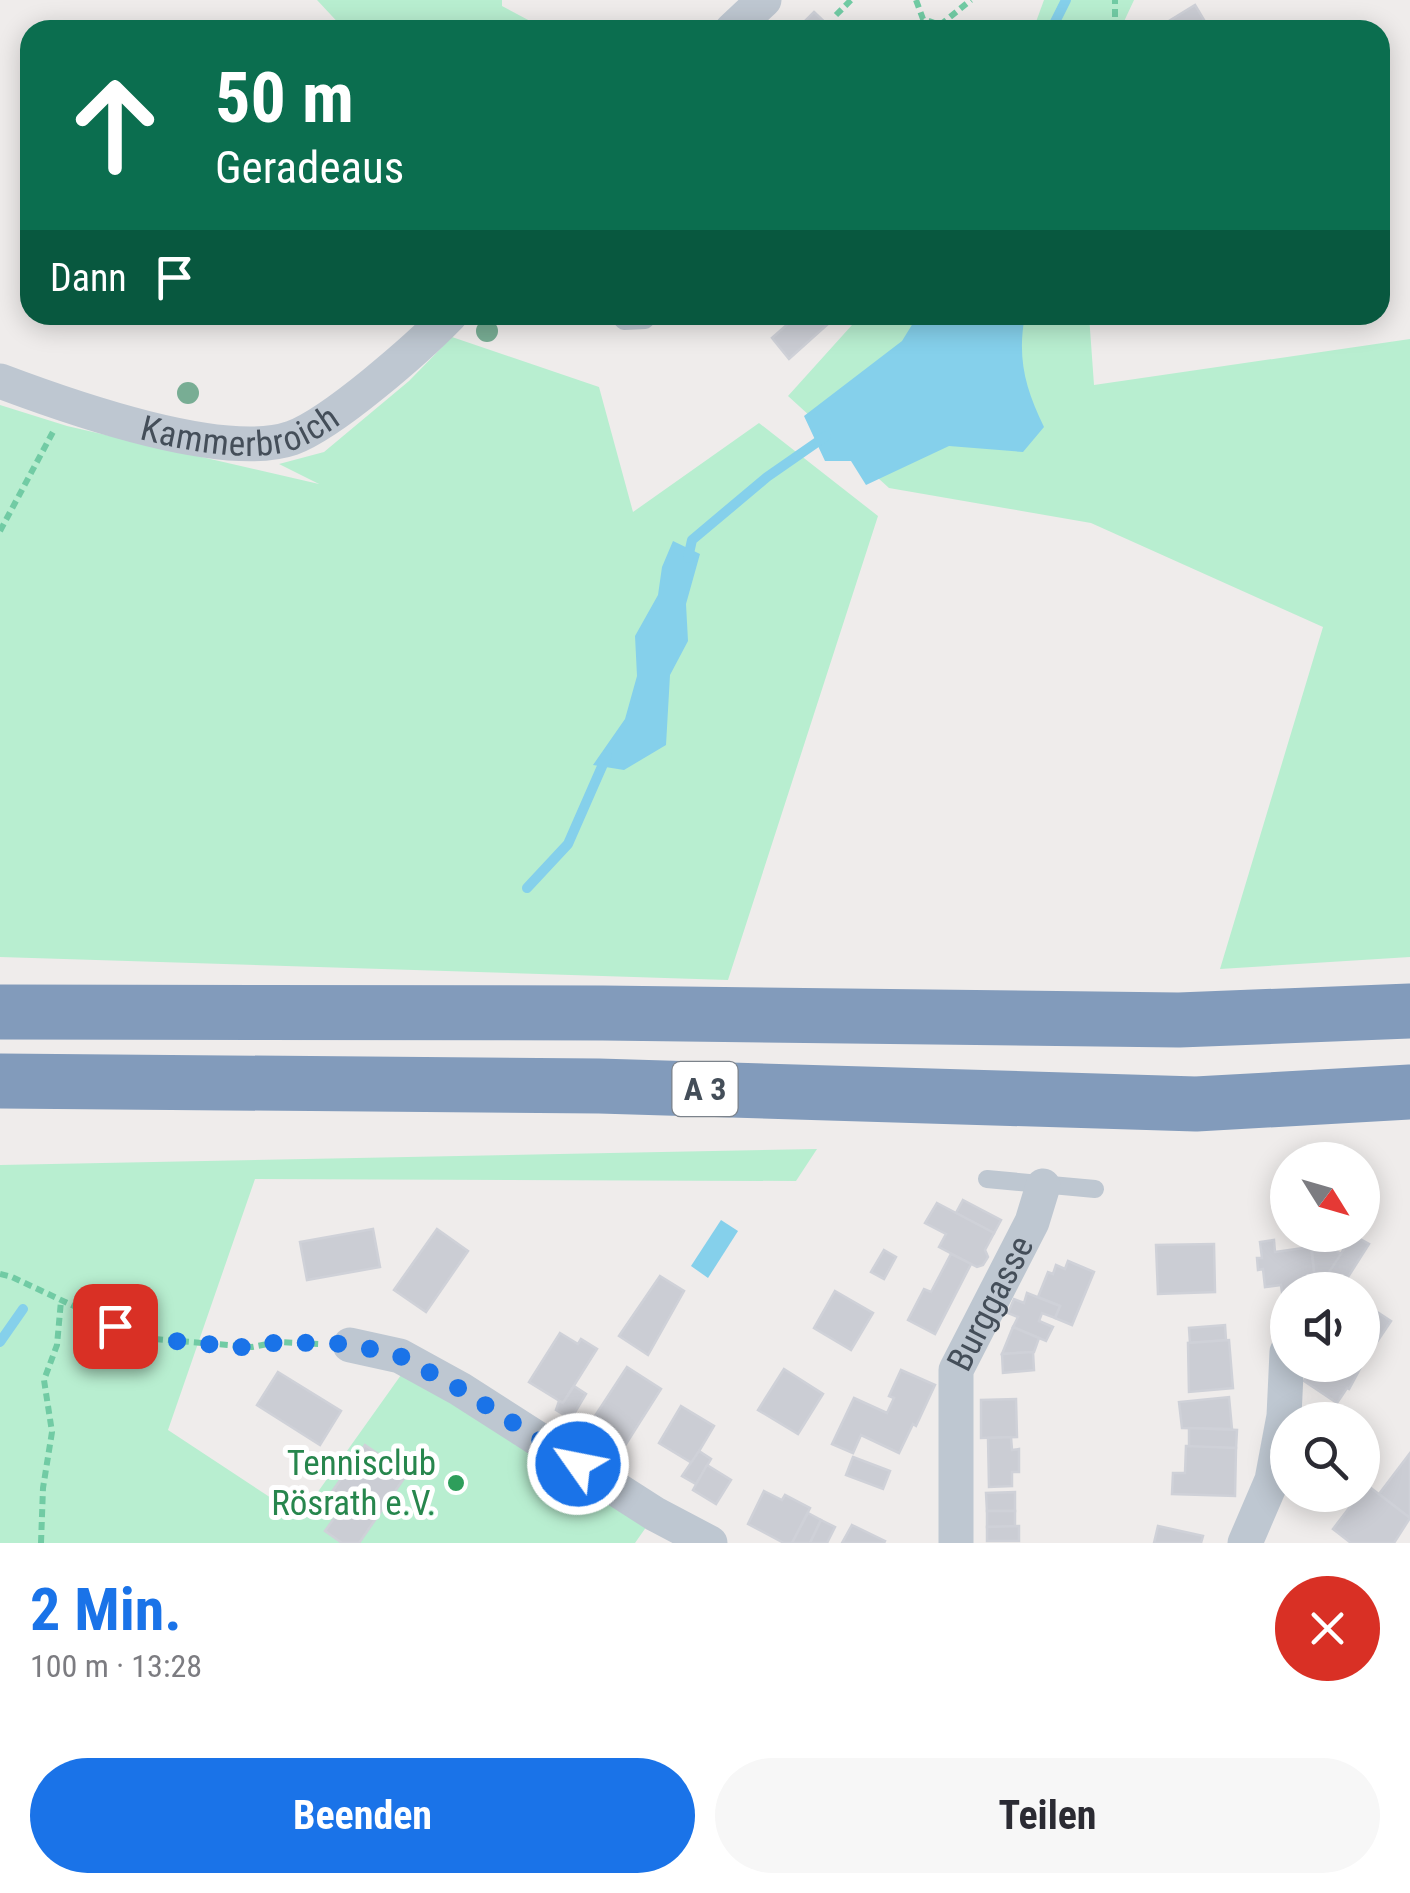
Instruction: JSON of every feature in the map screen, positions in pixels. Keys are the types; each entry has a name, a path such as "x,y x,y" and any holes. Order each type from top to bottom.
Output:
{"highway":[{"name":"A 3","path":"0,1012 603,1013 1180,1020 1410,1011"},
{"name":"A 3","path":"0,1080 599,1086 1196,1104 1410,1092"}],"street":[{"path":"743,20 764,0"},
{"name":"Kammerbroich","path":"0,382 67,406 174,433 244,444 291,438 334,414 438,325"},
{"name":"Burggasse","path":"956,1543 956,1370 1032,1222 1043,1186"},
{"path":"350,1344 400,1356 460,1389 655,1514 710,1543"},
{"path":"1245,1543 1272,1480 1284,1416 1286,1382"}],"lane":[{"path":"987,1179 1095,1189"}],"path":[{"path":"836,14 849,0"},
{"path":"948,20 968,1"},
{"path":"0,530 67,406"},
{"path":"0,1274 142,1338 252,1348 278,1342 350,1344"},
{"path":"41,1543 43,1488 52,1432 44,1380 57,1346 61,1302"}],"green space":[{"path":"317,0 502,0 502,6 528,20 336,20"},
{"path":"1044,0 1134,0 1125,20 1037,20"},
{"path":"852,325 1090,325 1094,385 1410,339 1410,957 1220,969 1323,627 1091,523 889,488 788,396"},
{"path":"452,337 599,387 633,512 759,423 878,516 728,980 0,957 0,405 67,426 319,484 279,464 324,452 409,381"},
{"path":"817,1149 796,1181 255,1179 168,1430 300,1517 406,1368 649,1523 635,1543 0,1543 0,1165"}],"water":[{"path":"912,325 1024,325 1024,372 1044,427 1023,452 949,446 866,485 851,461 825,461 804,416 902,341"},
{"path":"673,541 700,554 686,604 688,641 670,675 666,745 624,770 593,765 625,719 637,676 635,636 658,595 662,567"},
{"path":"721,1220 738,1231 708,1278 691,1266"}],"building":[{"path":"1195,5 1204,20 1171,20"},
{"path":"814,12 822,20 806,20"},
{"path":"787,325 827,325 789,359 772,338"},
{"path":"963,1200 1001,1220 994,1233 956,1213"},
{"path":"937,1203 994,1233 983,1265 977,1267 939,1247 946,1234 925,1223"},
{"path":"373,1229 380,1267 307,1280 300,1242"},
{"path":"437,1229 468,1251 426,1312 394,1290"},
{"path":"1270,1241 1270,1252 1312,1252 1314,1272 1270,1272 1270,1286 1265,1287 1263,1269 1258,1270 1257,1258 1262,1258 1260,1242"},
{"path":"1214,1244 1215,1292 1158,1294 1156,1245"},
{"path":"884,1250 896,1257 884,1279 871,1272"},
{"path":"1312,1252 1341,1254 1329,1272 1314,1272"},
{"path":"1342,1252 1364,1252 1351,1272 1329,1272"},
{"path":"951,1254 971,1264 935,1334 908,1320 924,1289 931,1292"},
{"path":"1068,1261 1094,1272 1072,1325 1055,1318 1060,1306 1038,1297 1048,1272 1053,1274 1056,1265 1065,1269"},
{"path":"660,1276 684,1291 648,1355 619,1336"},
{"path":"835,1291 873,1313 851,1350 814,1328"},
{"path":"1027,1293 1060,1306 1055,1318 1042,1313 1039,1321 1053,1327 1046,1341 1013,1327 1018,1317 1008,1313 1014,1299 1024,1303"},
{"path":"1380,1314 1391,1321 1380,1337"},
{"path":"1225,1325 1226,1340 1190,1343 1189,1328"},
{"path":"1013,1327 1039,1338 1034,1352 1002,1354"},
{"path":"560,1333 597,1349 563,1403 529,1382"},
{"path":"1229,1340 1233,1388 1189,1392 1188,1343"},
{"path":"1033,1352 1034,1370 1003,1373 1002,1354"},
{"path":"627,1367 661,1389 626,1444 591,1422"},
{"path":"784,1369 823,1394 798,1434 758,1410"},
{"path":"901,1370 935,1385 899,1453 861,1435 853,1453 832,1444 854,1398 887,1413 894,1398 889,1396"},
{"path":"278,1372 341,1411 320,1445 257,1405"},
{"path":"1306,1382 1353,1382 1336,1402"},
{"path":"574,1386 586,1394 571,1419 556,1410"},
{"path":"1229,1397 1232,1429 1182,1428 1179,1402"},
{"path":"1016,1399 1017,1437 981,1438 981,1400"},
{"path":"681,1406 714,1426 692,1463 659,1443"},
{"path":"1189,1428 1237,1430 1236,1448 1189,1447"},
{"path":"1011,1437 1012,1450 1019,1449 1019,1472 1012,1472 1012,1486 989,1487 988,1438"},
{"path":"365,1445 407,1474 359,1543 342,1543 325,1531 338,1513 324,1503"},
{"path":"1186,1446 1236,1448 1235,1496 1172,1494 1173,1473 1185,1473"},
{"path":"699,1451 711,1459 696,1484 682,1476"},
{"path":"1410,1453 1410,1518 1380,1493"},
{"path":"853,1457 890,1471 883,1489 846,1475"},
{"path":"707,1465 731,1480 716,1504 693,1490"},
{"path":"764,1491 782,1500 785,1495 810,1508 792,1543 784,1543 748,1524"},
{"path":"1015,1492 1015,1511 987,1511 986,1493"},
{"path":"1380,1495 1410,1518 1394,1543 1351,1543 1333,1529 1346,1512 1380,1512"},
{"path":"987,1511 1015,1511 1015,1527 987,1527"},
{"path":"808,1513 821,1520 810,1543 792,1543"},
{"path":"821,1520 835,1527 827,1543 810,1543"},
{"path":"852,1525 885,1541 884,1543 842,1543"},
{"path":"1019,1526 1019,1541 987,1541 987,1527"},
{"path":"1158,1526 1203,1536 1201,1543 1154,1543"}],"waterway":[{"path":"1056,20 1066,0"},
{"path":"688,558 692,540 767,477 826,436"},
{"path":"527,888 568,844 607,755"},
{"path":"0,1342 23,1309"}],"place":[{"name":"Tennisclub Rösrath e.V.","path":"456,1483"}],"route":[{"path":"115,1326 142,1338 217,1346 252,1348 278,1342 350,1344 400,1356 578,1464"}]}
